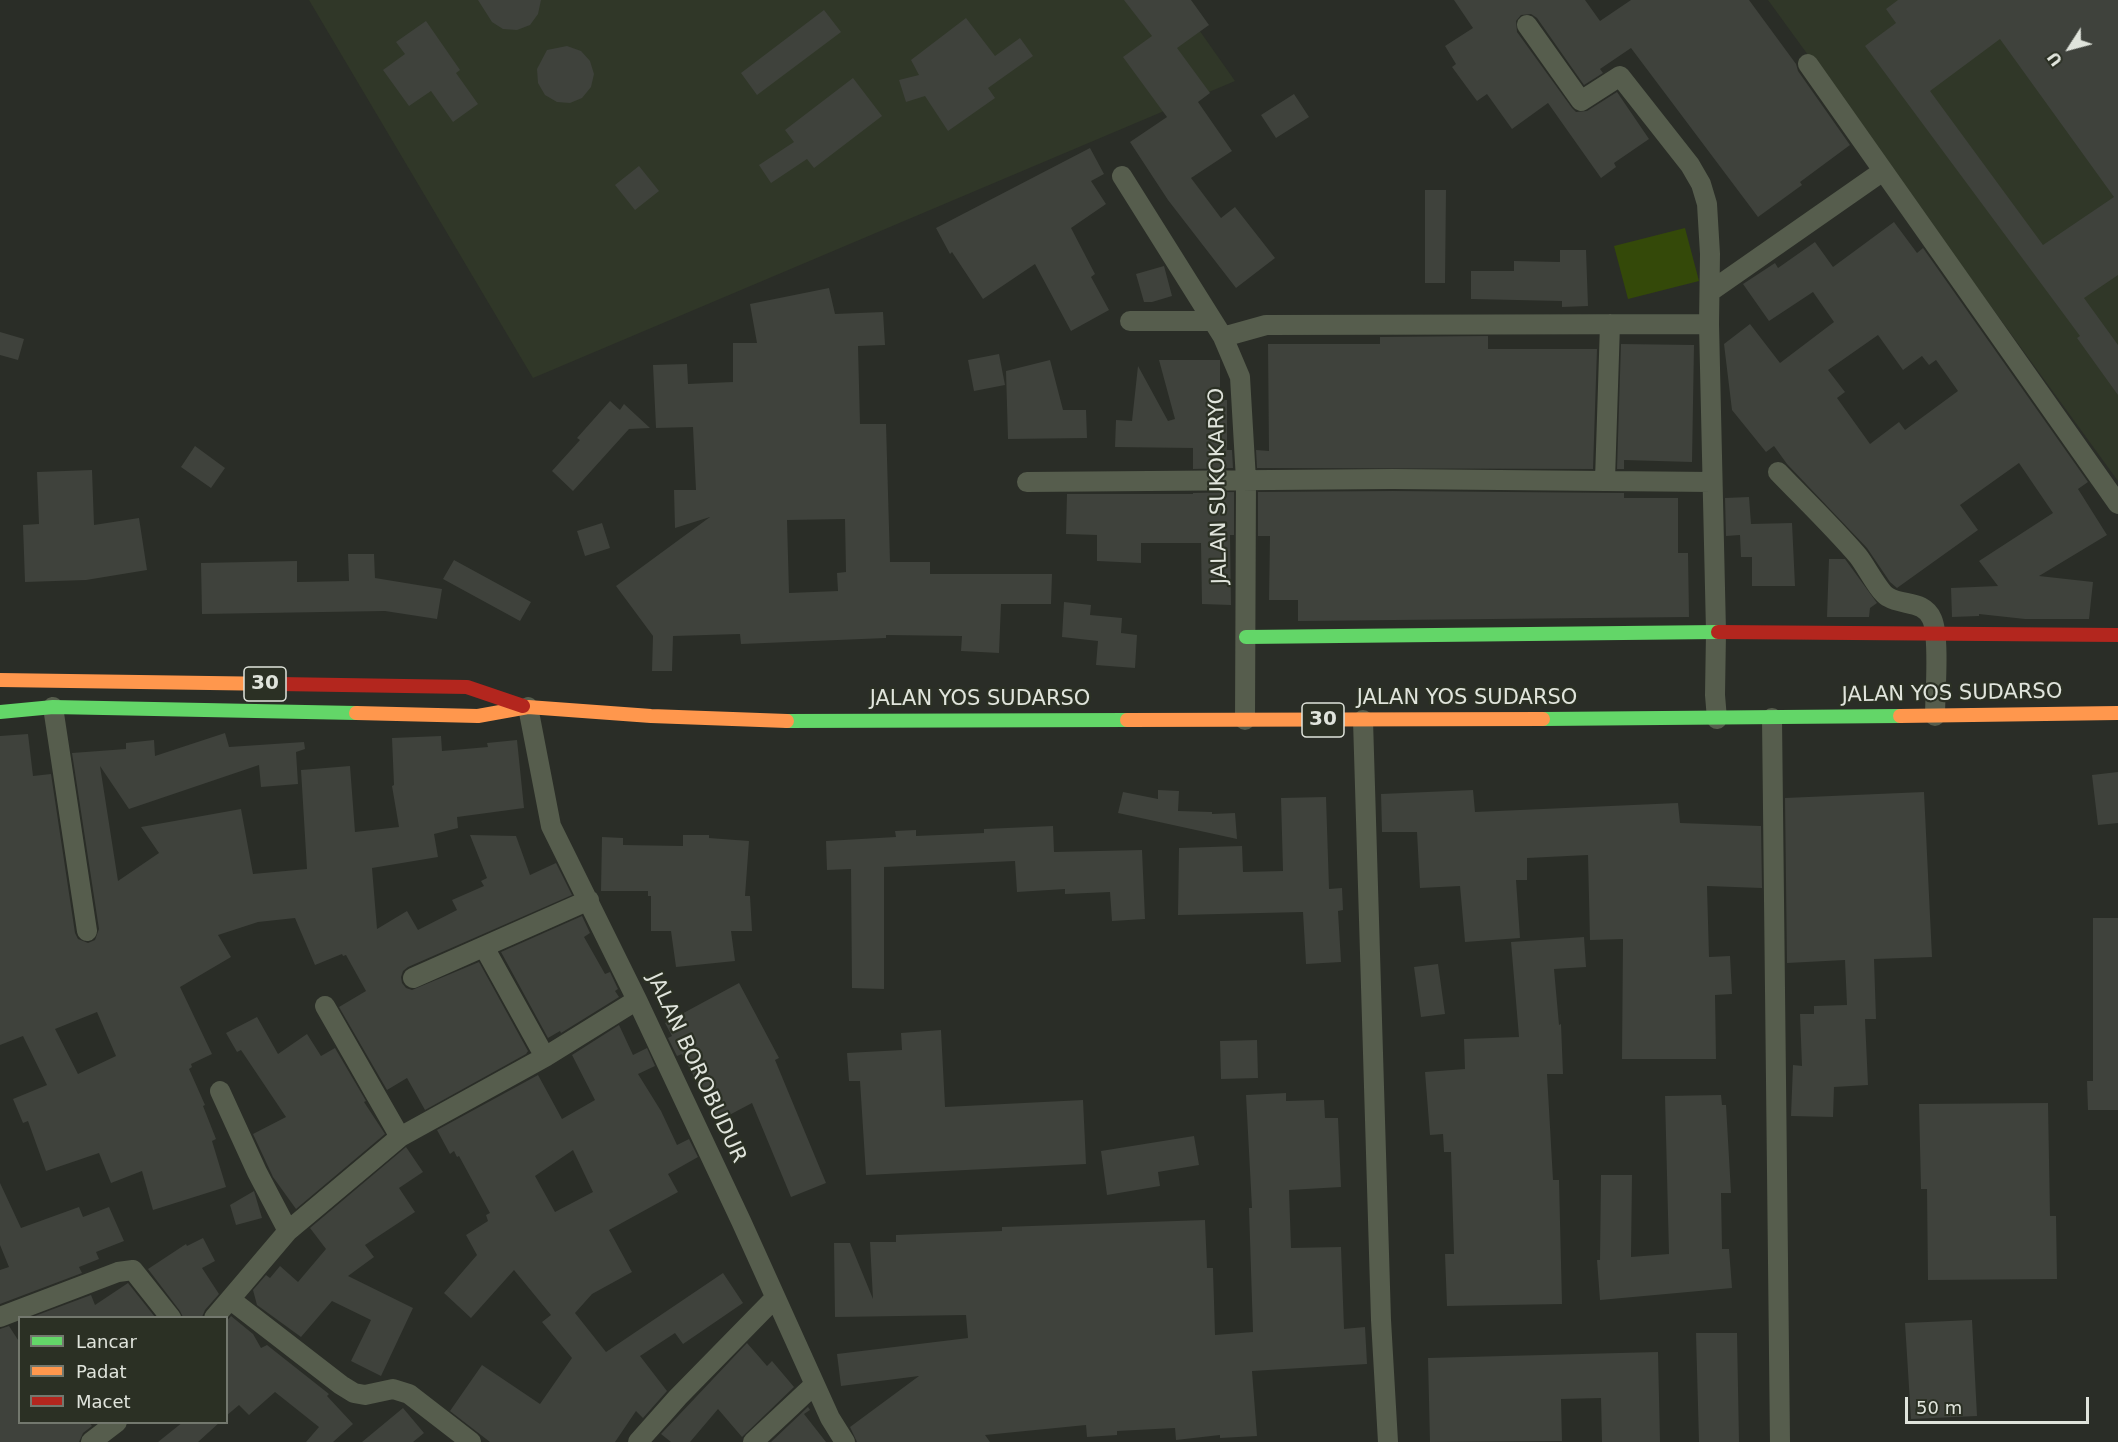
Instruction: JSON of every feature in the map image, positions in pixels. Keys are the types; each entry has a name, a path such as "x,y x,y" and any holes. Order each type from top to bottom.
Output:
{"main road":[{"path":"1246,637 1716,632 2118,635"},
{"name":"JALAN YOS SUDARSO","path":"0,680 467,687 528,708"},
{"name":"JALAN YOS SUDARSO","path":"0,712 53,707 478,716 528,708 778,721 1717,719 2118,713"}],"street":[{"path":"1527,25 1581,101 1620,76 1690,165 1701,184 1707,204 1711,291 1709,324 1717,719"},
{"path":"1808,64 2118,504"},
{"path":"1711,291 1883,171"},
{"name":"JALAN SUKOKARYO","path":"1122,176 1218,329 1240,377 1245,480 1245,720"},
{"path":"1130,321 1218,329 1266,324 1709,324"},
{"path":"1605,480 1611,324"},
{"path":"1778,472 1858,556 1888,597 1926,610 1932,620 1935,635 1935,716"},
{"path":"1027,482 1605,480 1712,482"},
{"path":"53,707 87,931"},
{"name":"JALAN BOROBUDUR","path":"528,708 551,826 637,1000 814,1385 845,1442"},
{"path":"1772,718 1780,1442"},
{"path":"1363,720 1381,1308 1388,1442"},
{"path":"413,978 589,900"},
{"path":"484,947 545,1057"},
{"path":"215,1316 288,1231 400,1137 545,1057 637,1000"},
{"path":"325,1006 400,1137"},
{"path":"220,1091 257,1172 288,1231"},
{"path":"0,1317 118,1272 133,1270 170,1316"},
{"path":"639,1442 678,1397 775,1298"},
{"path":"231,1300 354,1393 365,1395 393,1389 409,1394 471,1442"},
{"path":"753,1442 814,1385"},
{"path":"92,1442 114,1424"}],"shaded area":[{"path":"309,0 1178,0 1235,81 533,378"},
{"path":"1768,0 2118,0 2118,481"}],"green space":[{"path":"1685,228 1699,281 1628,299 1614,246"}],"building":[{"path":"478,0 541,0 538,14 530,25 517,30 503,29 492,22"},
{"path":"1124,0 1191,0 1209,25 1177,48 1210,93 1198,102 1232,151 1191,178 1221,218 1235,207 1275,258 1236,288 1168,200 1130,142 1167,117 1123,57 1152,36"},
{"path":"1454,0 1585,0 1600,21 1631,0 1749,0 1796,64 1798,71 1850,145 1800,182 1802,185 1758,217 1631,48 1600,69 1603,73 1584,85 1537,18 1531,14 1521,15 1516,21 1517,32 1576,112 1587,111 1617,92 1649,139 1614,163 1616,167 1601,178 1548,103 1512,129 1487,94 1477,101 1452,67 1456,64 1445,46 1473,28"},
{"path":"1898,0 2118,0 2118,275 2084,298 2118,345 2118,395 2077,338 2080,336 1865,46 1896,23 1886,9","holes":["2000,39 2114,197 2043,245 1930,91"]},
{"path":"824,10 841,32 757,95 741,73"},
{"path":"966,18 995,56 1020,38 1033,56 988,88 995,98 948,131 925,96 906,102 899,80 919,75 911,60"},
{"path":"426,21 460,70 456,73 478,104 453,122 431,91 409,106 383,70 405,54 396,42"},
{"path":"567,46 581,51 590,61 594,74 591,87 582,98 570,103 557,102 545,95 538,83 537,69 547,50"},
{"path":"853,78 882,116 814,168 807,159 771,183 759,165 794,142 785,130"},
{"path":"1294,94 1309,117 1276,138 1261,115"},
{"path":"1090,148 1104,174 1091,181 1106,204 1071,228 1095,274 1091,277 1109,310 1071,331 1035,264 983,299 952,252 950,254 936,228"},
{"path":"639,166 659,191 635,210 615,185"},
{"path":"1425,190 1446,190 1445,283 1425,283"},
{"path":"1894,222 1917,253 1923,248 2088,482 2078,489 2107,535 2039,576 2093,582 2089,619 2025,619 1979,614 1979,616 1952,617 1951,588 1998,586 1979,561 2053,513 2019,463 1960,505 1978,530 1897,588 1890,582 1867,548 1787,464 1774,446 1766,452 1732,410 1724,344 1750,324 1780,363 1834,322 1813,292 1769,321 1743,284 1775,263 1778,268 1815,242 1833,267","holes":["1878,335 1903,370 1922,356 1929,365 1936,360 1958,391 1905,430 1899,422 1870,444 1837,398 1845,392 1828,370"]},
{"path":"1560,250 1586,250 1588,306 1562,307 1562,301 1471,299 1471,271 1514,271 1514,261 1560,262"},
{"path":"1164,266 1172,296 1144,302 1136,274"},
{"path":"829,288 835,314 883,312 885,345 858,346 860,424 886,424 890,562 930,562 930,574 1052,574 1051,604 1001,604 999,653 961,651 962,636 886,635 886,638 741,644 740,634 673,636 672,671 652,671 653,636 616,586 710,517 675,528 674,490 696,490 693,427 656,428 653,365 687,364 688,384 733,382 733,343 757,343 750,304","holes":["845,519 846,572 837,573 838,591 789,593 787,520"]},
{"path":"0,332 24,339 18,360 0,355"},
{"path":"1488,336 1488,349 1597,349 1593,469 1257,468 1256,450 1269,451 1268,344 1380,344 1380,337"},
{"path":"1621,344 1694,345 1692,462 1624,460 1624,469 1617,469"},
{"path":"999,354 1005,385 974,391 968,360"},
{"path":"1050,360 1063,410 1086,410 1087,438 1008,439 1006,371"},
{"path":"1159,360 1220,360 1220,400 1227,400 1227,450 1232,450 1233,468 1193,469 1193,448 1115,447 1116,420 1132,421 1138,366 1168,421 1175,419"},
{"path":"610,401 620,410 624,404 650,428 629,429 573,491 552,471 580,440 577,438"},
{"path":"195,446 225,468 211,488 181,467"},
{"path":"92,470 94,525 139,518 147,570 86,580 25,582 23,525 39,524 37,472"},
{"path":"1234,492 1234,535 1230,535 1231,605 1202,604 1201,543 1141,543 1141,563 1097,561 1097,535 1066,534 1067,494"},
{"path":"1258,492 1624,493 1624,498 1678,498 1678,553 1688,553 1689,617 1298,621 1298,600 1269,600 1270,536 1258,536"},
{"path":"1749,497 1751,524 1792,523 1795,586 1752,586 1752,557 1741,557 1740,535 1726,536 1725,498"},
{"path":"602,523 610,548 585,556 577,531"},
{"path":"348,554 374,554 375,578 442,589 437,619 385,611 202,614 201,563 297,561 297,582 349,581"},
{"path":"1829,559 1845,559 1877,603 1870,608 1869,617 1827,617"},
{"path":"454,560 531,602 520,621 443,579"},
{"path":"1064,602 1091,605 1090,615 1122,618 1121,633 1137,635 1135,668 1096,665 1098,641 1062,637"},
{"path":"225,733 229,747 304,742 305,749 296,752 298,784 261,787 259,765 129,809 100,766 118,881 159,853 141,827 241,809 253,874 307,869 301,770 350,766 355,832 399,827 392,786 394,785 392,738 441,736 442,751 488,747 487,743 517,740 524,808 457,817 458,828 434,834 438,857 372,868 377,929 407,911 418,930 457,910 452,900 484,886 481,881 487,878 470,835 516,836 530,875 556,863 572,895 408,967 403,971 401,977 406,988 412,990 479,962 528,1051 526,1054 425,1110 407,1078 387,1090 339,1007 366,991 346,955 342,954 315,965 295,918 258,922 218,935 231,957 180,987 212,1054 191,1064 192,1067 189,1069 205,1105 203,1106 216,1139 212,1141 226,1187 153,1210 142,1171 111,1183 99,1153 46,1171 28,1121 23,1123 13,1099 47,1085 23,1036 0,1045 0,736 28,734 33,776 51,774 75,933 78,939 88,943 95,940 99,929 72,753 126,749 126,743 154,740 155,756","holes":["97,1012 116,1056 78,1074 55,1029"]},
{"path":"2118,772 2118,823 2098,825 2092,775"},
{"path":"1158,790 1179,791 1178,811 1212,812 1212,814 1235,813 1237,839 1118,813 1123,792 1158,799"},
{"path":"1473,790 1475,812 1678,803 1680,823 1761,826 1762,888 1707,886 1709,957 1730,956 1732,994 1715,995 1716,1059 1622,1059 1623,939 1590,940 1588,855 1527,858 1527,880 1516,880 1520,938 1465,942 1460,886 1420,888 1417,832 1382,832 1381,794"},
{"path":"1924,792 1932,957 1874,959 1876,1019 1865,1019 1868,1085 1834,1087 1833,1117 1791,1116 1793,1065 1802,1066 1800,1014 1814,1014 1814,1006 1847,1005 1845,960 1787,963 1785,798"},
{"path":"1326,797 1329,889 1342,888 1343,910 1338,911 1341,962 1306,964 1303,912 1178,915 1179,848 1242,846 1243,872 1283,871 1281,798"},
{"path":"1053,826 1054,852 1142,850 1145,919 1112,921 1110,892 1065,894 1065,889 1017,892 1015,861 884,867 884,989 852,988 851,869 827,870 826,841 896,837 895,831 916,830 916,836 984,833 984,829"},
{"path":"683,835 709,835 709,838 749,841 745,896 750,896 752,931 731,931 735,961 676,967 671,931 651,931 651,896 648,896 648,891 601,891 602,837 623,838 623,845 683,846"},
{"path":"582,916 590,933 584,937 605,974 610,972 619,997 561,1033 560,1031 548,1038 501,952"},
{"path":"2093,918 2118,918 2118,1110 2088,1110 2087,1081 2093,1081"},
{"path":"1584,937 1586,967 1554,969 1559,1025 1561,1024 1563,1074 1547,1074 1553,1180 1559,1180 1562,1304 1447,1306 1445,1254 1454,1254 1451,1152 1444,1152 1443,1134 1430,1135 1425,1072 1465,1069 1464,1039 1519,1037 1511,942"},
{"path":"1438,964 1445,1014 1421,1017 1414,967"},
{"path":"739,983 779,1058 775,1060 826,1183 791,1197 752,1103 718,1121 682,1054 677,1056 668,1038 672,1036 665,1023"},
{"path":"257,1017 278,1054 307,1034 321,1056 335,1048 366,1101 364,1102 385,1134 296,1209 273,1177 253,1134 286,1117 241,1050 237,1052 226,1033"},
{"path":"619,1025 633,1055 647,1048 655,1066 638,1074 661,1111 677,1145 689,1139 698,1157 668,1174 678,1192 609,1230 632,1272 592,1294 575,1313 606,1352 723,1273 743,1303 683,1344 675,1333 640,1356 667,1391 643,1418 636,1411 615,1442 490,1442 450,1411 482,1365 540,1404 572,1358 542,1322 551,1315 514,1270 471,1318 444,1293 477,1255 466,1235 488,1221 486,1215 490,1213 459,1156 457,1157 454,1151 450,1154 437,1130 538,1075 562,1119 595,1100 572,1055","holes":["573,1150 593,1192 555,1212 535,1176"]},
{"path":"941,1030 945,1107 1083,1100 1086,1164 866,1175 860,1081 849,1081 847,1053 902,1050 901,1033"},
{"path":"1257,1040 1258,1078 1221,1079 1220,1041"},
{"path":"1286,1093 1286,1101 1324,1100 1325,1118 1338,1118 1341,1187 1289,1190 1291,1248 1341,1247 1344,1329 1365,1327 1367,1364 1252,1371 1257,1436 1220,1438 1220,1435 1176,1440 1175,1428 1117,1431 1117,1435 1087,1437 1086,1425 985,1435 990,1442 857,1442 850,1427 919,1376 841,1386 837,1354 968,1338 966,1315 835,1317 834,1243 850,1243 873,1299 870,1242 896,1242 896,1235 1002,1231 1002,1227 1205,1220 1207,1268 1213,1268 1215,1335 1253,1332 1249,1208 1252,1208 1246,1095"},
{"path":"1721,1095 1722,1105 1726,1105 1731,1193 1721,1193 1722,1249 1729,1249 1732,1288 1600,1300 1597,1260 1600,1260 1601,1175 1632,1175 1631,1257 1669,1254 1665,1096"},
{"path":"2048,1103 2050,1216 2056,1216 2057,1279 1928,1280 1927,1189 1921,1189 1919,1104"},
{"path":"1194,1136 1199,1165 1158,1172 1160,1186 1107,1195 1101,1151"},
{"path":"406,1147 423,1172 399,1188 415,1212 365,1245 374,1257 348,1276 413,1308 381,1376 351,1361 371,1320 332,1301 301,1337 257,1305 253,1290 266,1275 270,1278 280,1266 298,1282 326,1249 310,1228"},
{"path":"0,1183 21,1228 79,1207 83,1217 109,1207 124,1241 96,1252 99,1259 79,1267 82,1273 0,1304 0,1270 9,1267 0,1245"},
{"path":"254,1191 262,1218 236,1225 230,1205"},
{"path":"203,1238 215,1261 202,1268 219,1294 202,1316 182,1316 148,1269 186,1244 187,1246"},
{"path":"128,1283 154,1316 35,1316 91,1295 95,1305"},
{"path":"231,1316 253,1334 261,1348 267,1345 329,1394 327,1396 353,1424 333,1442 306,1442 319,1427 275,1392 249,1415 239,1405 228,1414 228,1320"},
{"path":"1972,1320 1977,1416 1911,1419 1905,1323"},
{"path":"9,1326 18,1340 18,1424 90,1424 92,1426 83,1433 79,1442 0,1442 0,1329"},
{"path":"1696,1333 1737,1333 1739,1442 1699,1442"},
{"path":"747,1343 767,1366 772,1361 794,1387 742,1437 718,1409 690,1442 671,1442 661,1434"},
{"path":"1658,1352 1660,1442 1602,1442 1601,1398 1561,1399 1562,1441 1430,1442 1428,1358"},
{"path":"808,1407 810,1410 804,1414 826,1442 771,1442"},
{"path":"403,1408 424,1433 413,1442 362,1442"},
{"path":"180,1424 218,1424 198,1442 158,1442"}],"traffic: fast":[{"path":"1246,637 1718,632"},
{"path":"0,712 53,707 356,713"},
{"path":"1543,719 1900,716"},
{"path":"787,721 1127,720"}],"traffic: slow":[{"path":"0,680 279,684"},
{"path":"356,713 478,716 528,707 651,716 787,721"},
{"path":"1900,716 2118,713"},
{"path":"1127,720 1543,719"}],"traffic: jam":[{"path":"1718,632 2118,635"},
{"path":"279,684 467,687 523,706"}]}
